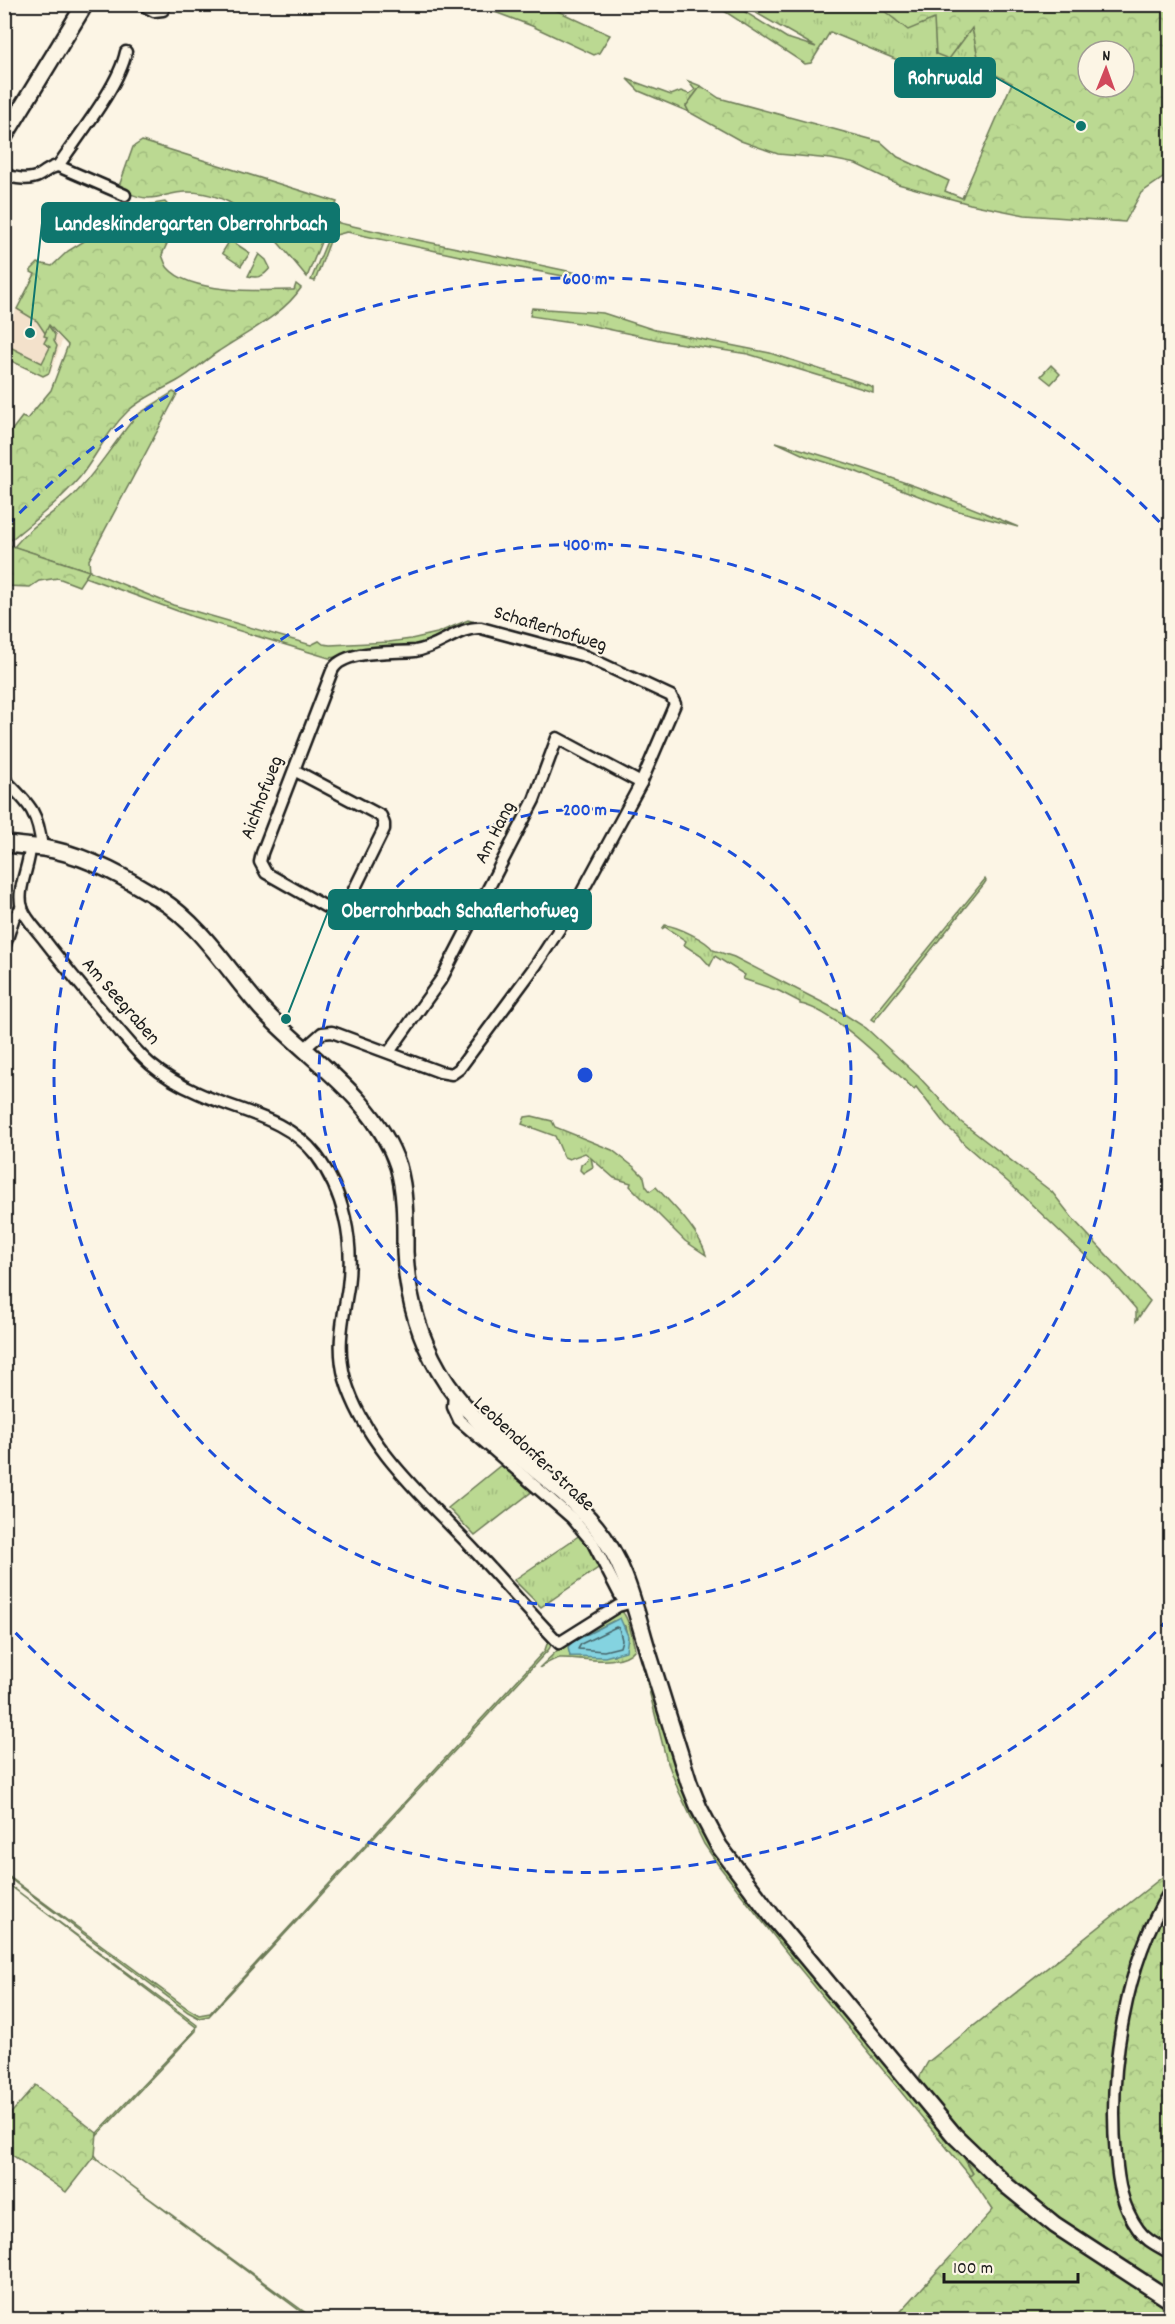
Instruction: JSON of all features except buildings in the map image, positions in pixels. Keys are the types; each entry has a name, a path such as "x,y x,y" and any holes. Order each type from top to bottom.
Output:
{"main road":[{"path":"4,137 85,4"},
{"name":"Leobendorfer Straße","path":"4,843 63,852 93,864 167,904 195,930 262,1009 368,1112 393,1154 402,1187 406,1266 411,1300 429,1352 454,1394 480,1425 564,1494 597,1528 619,1562 689,1783 719,1846 772,1916 915,2088 974,2155 1054,2225 1170,2300"}],"street":[{"path":"141,4 157,12 163,10 166,4"},
{"path":"58,166 108,91 123,63 126,52"},
{"path":"4,174 18,178 34,178 51,167 58,166 125,195"},
{"name":"Schaflerhofweg","path":"336,664 353,657 425,649 475,627 594,659 668,695 675,701 674,710 641,783 576,903 536,965 462,1066 452,1074 440,1072 389,1052"},
{"name":"Aichhofweg","path":"294,770 346,796 381,816 383,820 384,829 348,904 340,910 327,907 266,873 260,866 262,853 294,770 336,664"},
{"name":"Am Hang","path":"389,1052 446,971 534,800 557,738 641,783"},
{"path":"4,779 36,814 40,827 21,896 22,908 14,917 4,948"},
{"name":"Am Seegraben","path":"22,908 55,955 151,1065 197,1093 255,1113 300,1137 327,1171 336,1188 343,1210 350,1250 350,1266 340,1336 345,1380 359,1412 376,1441 406,1478 560,1643 618,1606 633,1602"},
{"path":"304,1049 320,1034 328,1032 389,1052"},
{"path":"1170,1891 1142,1950 1127,2005 1116,2065 1113,2130 1118,2180 1126,2209 1145,2238 1170,2253"}],"shaded area":[{"path":"35,273 48,325 62,341 50,374 43,377 5,359 4,324 8,317 12,319"}],"green space":[{"path":"842,4 850,9 853,5 884,5 883,11 935,18 936,54 972,27 985,90 912,66 830,32 811,63 805,64 715,5 734,5 787,38 816,47 742,5"},
{"path":"476,5 545,5 610,35 599,53 594,55 532,26"},
{"path":"884,5 1170,5 1170,173 1141,193 1125,222 1025,215 970,204 898,184 856,164 778,154 741,141 689,112 686,106 701,86 719,98 881,142 898,157 949,181 945,191 962,198 1012,83 994,74 985,90 972,28 949,59 936,54 934,19 908,30 883,10"},
{"path":"627,79 671,95 681,91 689,94 695,90 688,81 701,86 686,106 689,112 639,91"},
{"path":"142,141 337,202 307,277 283,248 255,220 224,200 206,194 186,192 145,198 118,189 133,147"},
{"path":"165,202 174,215 175,222 162,255 167,267 178,276 193,283 228,289 294,290 296,284 301,288 284,307 263,323 184,377 128,411 114,426 72,486 6,544 89,571 79,586 58,578 39,581 30,587 5,586 5,439 22,417 27,419 51,390 68,345 49,325 45,333 37,321 17,309 35,274 31,270 38,263 52,266 68,251 141,206"},
{"path":"335,222 577,273 585,276 585,281 347,232 332,236 315,281 311,280"},
{"path":"230,240 250,253 241,266 222,253"},
{"path":"259,254 270,268 260,276 248,276"},
{"path":"532,308 603,313 655,330 770,353 868,385 873,387 873,392 748,354 530,316"},
{"path":"48,325 55,335 54,341 57,346 49,373 43,376 5,358 4,344 42,363 50,347 44,343"},
{"path":"1051,365 1060,374 1051,384 1041,376"},
{"path":"173,392 177,394 89,560 90,571 173,605 311,645 319,641 330,645 411,639 437,633 468,620 551,642 481,624 431,644 329,658 194,617 85,577 89,571 14,547 27,533 74,495 140,413"},
{"path":"776,442 899,480 1018,527 955,510 854,471 806,456"},
{"path":"985,879 984,884 874,1021 871,1019"},
{"path":"665,925 691,934 713,950 734,957 841,1012 866,1028 918,1076 961,1122 1052,1192 1074,1220 1150,1301 1136,1321 1136,1309 1110,1279 1008,1182 964,1144 946,1126 916,1087 914,1089 860,1040 828,1016 800,1004 779,991 743,979 745,975 715,956 710,966 701,956 684,945 686,941 665,927 662,929"},
{"path":"532,1116 552,1121 555,1127 612,1150 634,1167 644,1177 650,1191 656,1187 685,1219 706,1255 685,1241 630,1186 631,1183 614,1178 591,1158 593,1167 583,1173 580,1170 581,1165 589,1156 585,1153 569,1159 564,1157 555,1136 522,1124 525,1117"},
{"path":"501,1465 534,1490 475,1536 448,1508"},
{"path":"580,1535 601,1566 541,1607 514,1580"},
{"path":"620,1609 628,1622 635,1649 629,1655 610,1660 560,1658 539,1668 565,1643","holes":["613,1621 625,1626 628,1640 614,1655 570,1656 578,1639"]},
{"path":"629,1611 695,1809 974,2161 964,2158 973,2174 970,2176 787,1953 704,1844 679,1792 666,1758"},
{"path":"549,1638 551,1645 549,1649 209,2016 199,2018 188,2012 4,1873 187,2008 199,2015 210,2013 545,1650"},
{"path":"1170,1871 1170,2319 893,2320 993,2210 970,2176 973,2173 964,2157 976,2147 920,2082 920,2076 928,2062"},
{"path":"4,1881 197,2025 196,2031 96,2137 97,2133 196,2027"},
{"path":"36,2085 97,2133 95,2155 66,2192 5,2150 5,2120"},
{"path":"106,2167 314,2319 311,2319"}],"water":[{"path":"620,1618 628,1636 626,1651 605,1657 570,1656 568,1648 572,1642"}],"place":[{"name":"Rohrwald","path":"1081,126"},
{"name":"Landeskindergarten Oberrohrbach","path":"30,333"},
{"name":"Oberrohrbach Schaflerhofweg","path":"286,1019"}]}
